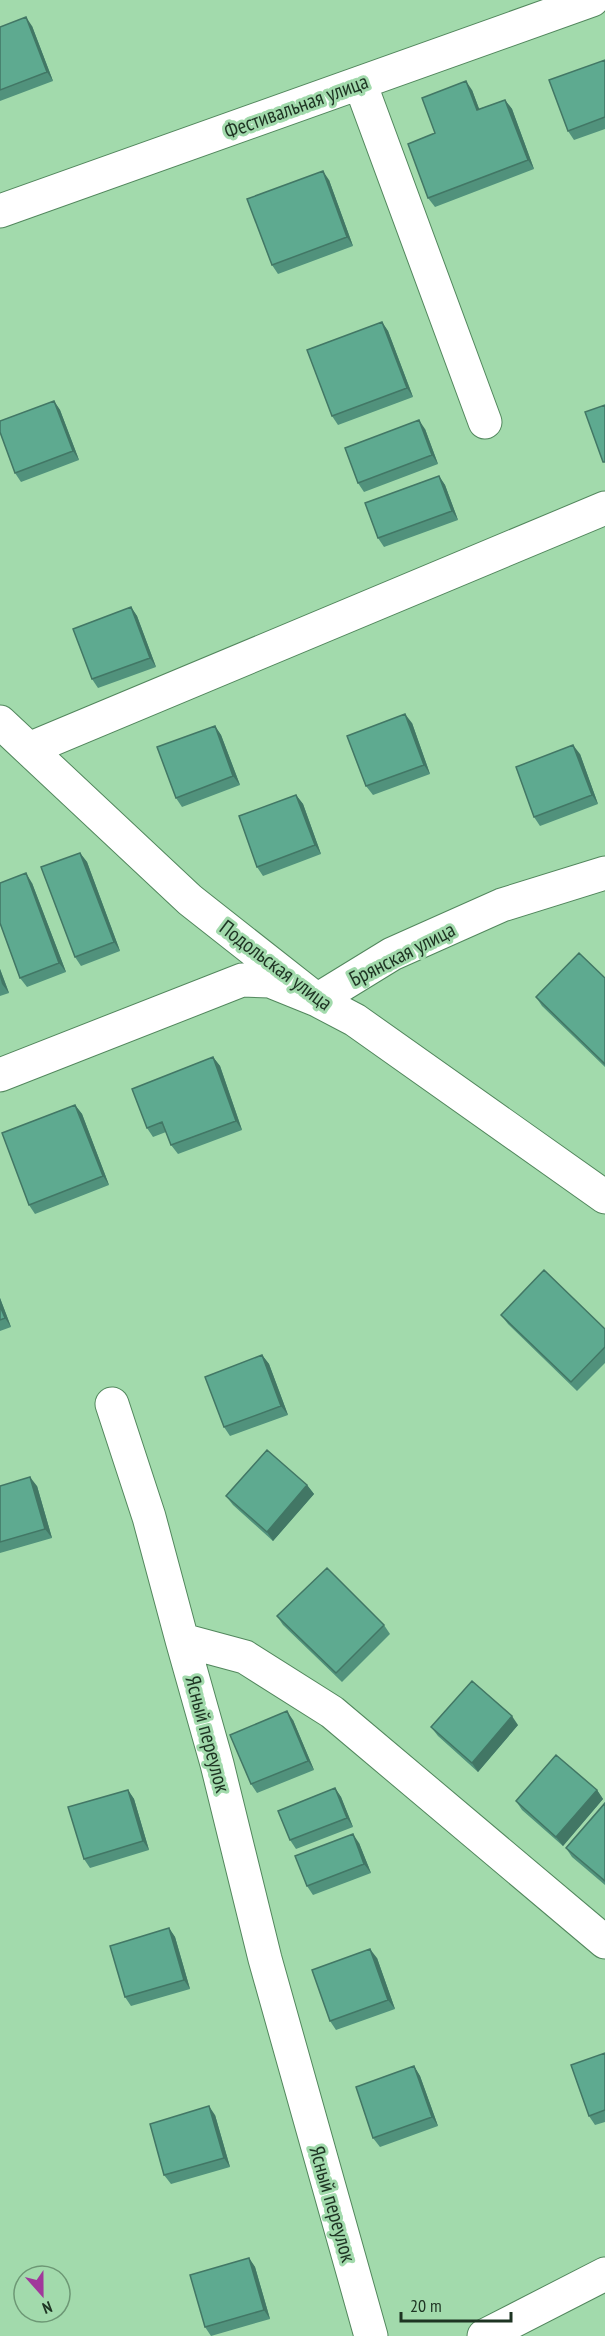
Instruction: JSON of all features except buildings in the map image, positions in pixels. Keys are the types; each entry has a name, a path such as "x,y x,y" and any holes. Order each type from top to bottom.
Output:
{"street":[{"name":"Фестивальная улица","path":"0,211 592,0"},
{"path":"360,83 485,422"},
{"path":"28,749 605,508"},
{"name":"Подольская улица","path":"0,722 190,900 317,1000 355,1020 605,1197"},
{"name":"Брянская улица","path":"317,1000 392,954 492,909 605,873"},
{"path":"0,1075 242,980 270,981 317,1000"},
{"path":"112,1404 150,1516 182,1640"},
{"name":"Ясный переулок","path":"182,1640 245,1657 332,1712 605,1942"},
{"name":"Ясный переулок","path":"182,1640 218,1764 265,1959 371,2336"},
{"path":"484,2336 605,2274"}]}
